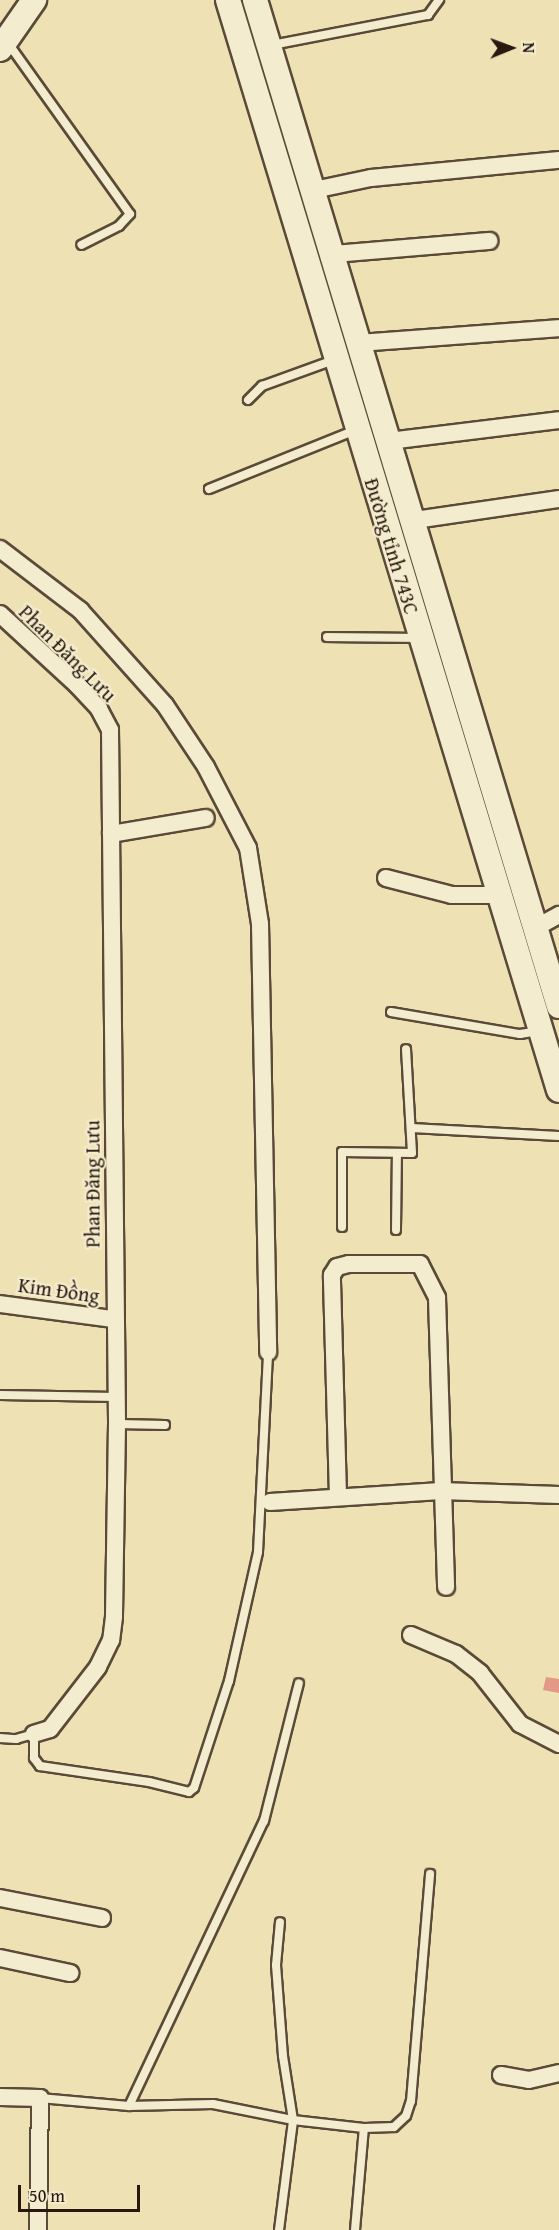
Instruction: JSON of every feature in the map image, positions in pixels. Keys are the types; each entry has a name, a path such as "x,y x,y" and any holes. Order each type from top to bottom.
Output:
{"main road":[{"path":"3,44 34,0"},
{"name":"Đường tỉnh 743C","path":"228,0 356,430 559,1090"},
{"name":"Đường tỉnh 743C","path":"255,0 415,520 559,1006"}],"street":[{"path":"314,190 370,178 559,160"},
{"path":"333,254 489,241"},
{"path":"360,343 559,328"},
{"path":"389,441 559,420"},
{"path":"415,520 559,499"},
{"path":"0,549 80,610 165,705 206,767 248,848 260,924 268,1352"},
{"name":"Phan Đăng Lưu","path":"0,614 99,709 110,730 113,1319 117,1424 111,1640 98,1666 50,1729 34,1734"},
{"path":"111,834 206,818"},
{"path":"387,878 452,895 499,895"},
{"path":"537,927 559,915"},
{"path":"338,1496 332,1275 337,1267 348,1264 420,1264 437,1298 441,1491 446,1587"},
{"name":"Kim Đồng","path":"0,1304 113,1319"},
{"path":"270,1502 441,1491 559,1495"},
{"path":"411,1635 456,1654 480,1673 520,1724 559,1744"},
{"path":"0,1898 102,1918"},
{"path":"0,1958 70,1973"},
{"path":"501,2074 529,2080 559,2073"},
{"path":"0,2097 40,2098 38,2230"}],"lane":[{"path":"269,46 428,15 439,0"},
{"path":"3,44 130,214 119,226 81,246"},
{"path":"248,400 262,386 335,360"},
{"path":"209,489 356,430"},
{"path":"327,637 420,638"},
{"path":"392,1012 520,1034 541,1030"},
{"path":"342,1227 342,1152 412,1153 406,1049"},
{"path":"411,1128 559,1136"},
{"path":"396,1230 397,1153"},
{"path":"34,1734 37,1766 189,1792 194,1788 229,1681 258,1552 268,1352"},
{"path":"0,1395 116,1397"},
{"path":"117,1424 165,1425"},
{"path":"129,2106 264,1821 298,1683"},
{"name":"Phan Đăng Lưu","path":"0,1738 16,1739 34,1734"},
{"path":"40,2098 129,2106 213,2104 293,2120 364,2128 394,2127 406,2116 411,2102 430,1874"},
{"path":"279,2230 293,2120 283,2056 277,1976 280,1922"},
{"path":"355,2230 364,2128"}],"building":[{"path":"546,1677 559,1679 559,1693 543,1690"}]}
